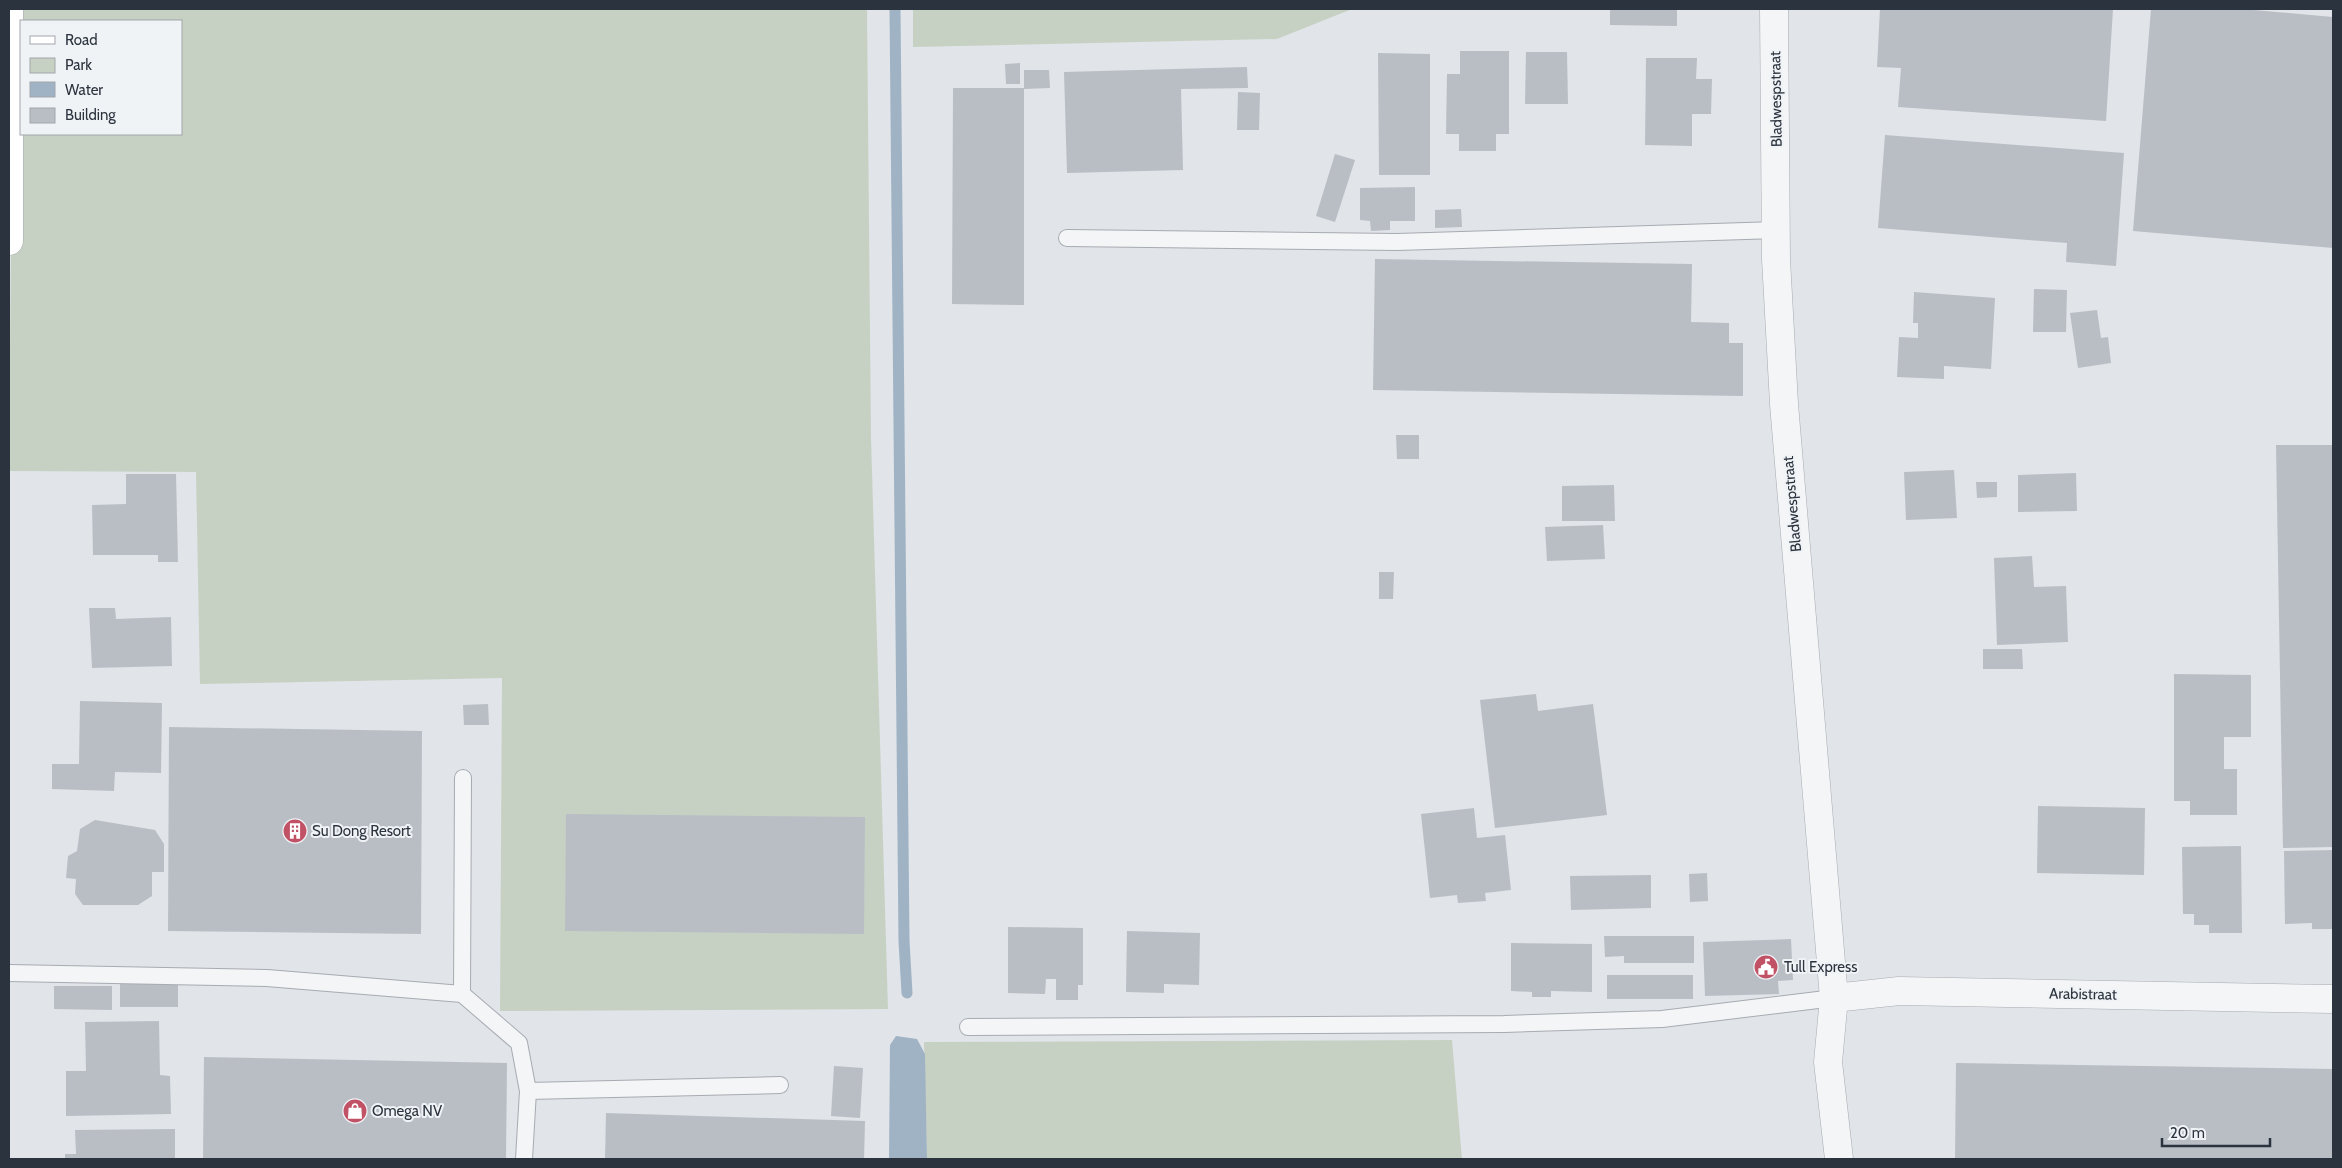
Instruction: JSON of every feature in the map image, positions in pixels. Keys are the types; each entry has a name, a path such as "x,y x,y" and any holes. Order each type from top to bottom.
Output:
{"street":[{"path":"9,9 9,241"},
{"name":"Bladwespstraat","path":"1774,9 1776,259 1786,438 1834,998 1828,1062 1839,1159"},
{"name":"Arabistraat","path":"1834,998 1899,991 2333,999"}],"lane":[{"path":"1068,238 1397,242 1777,230"},
{"path":"462,994 463,778"},
{"path":"9,973 267,978 462,994 519,1043 528,1091 524,1159"},
{"path":"968,1027 1504,1024 1652,1019 1834,998"},
{"path":"528,1091 780,1086"}],"green space":[{"path":"13,9 867,9 871,438 888,1009 500,1011 502,678 200,684 196,472 9,471"},
{"path":"913,9 1352,9 1277,39 913,47"},
{"path":"1452,1040 1462,1159 927,1159 924,1042"}],"water":[{"path":"896,1036 917,1039 925,1054 927,1159 889,1159 890,1045"}],"building":[{"path":"1610,9 1677,9 1677,26 1610,25"},
{"path":"1880,9 2113,9 2106,121 1898,107 1901,68 1877,67"},
{"path":"2151,9 2242,9 2333,17 2333,248 2133,231"},
{"path":"1460,51 1509,51 1509,134 1496,134 1496,151 1459,151 1459,134 1446,134 1447,74 1460,74"},
{"path":"1526,52 1567,52 1568,104 1525,104"},
{"path":"1378,53 1430,54 1430,175 1379,175"},
{"path":"1646,58 1697,58 1696,79 1712,79 1711,114 1692,114 1692,146 1645,145"},
{"path":"1020,63 1020,84 1006,84 1005,64"},
{"path":"1247,67 1248,88 1181,89 1183,170 1067,173 1064,72"},
{"path":"1024,70 1049,70 1050,88 1024,89 1024,305 952,304 953,88 1024,88"},
{"path":"1238,92 1260,93 1259,130 1237,130"},
{"path":"1885,135 2124,153 2116,266 2066,262 2067,243 1878,228"},
{"path":"1335,154 1355,160 1335,222 1316,216"},
{"path":"1415,187 1415,221 1390,221 1390,230 1371,231 1370,221 1360,220 1360,188"},
{"path":"1461,209 1462,227 1435,228 1435,210"},
{"path":"1375,259 1692,264 1691,322 1729,323 1729,343 1743,343 1743,396 1373,390"},
{"path":"2034,289 2067,290 2066,332 2033,332"},
{"path":"1914,292 1995,298 1991,369 1944,366 1944,379 1897,377 1899,337 1918,338 1918,323 1913,323"},
{"path":"2097,310 2101,338 2108,337 2111,363 2078,368 2070,313"},
{"path":"1396,435 1419,435 1419,459 1397,459"},
{"path":"2276,445 2333,445 2333,847 2283,848"},
{"path":"1954,470 1957,518 1906,520 1904,472"},
{"path":"2076,473 2077,511 2018,512 2018,475"},
{"path":"126,474 176,474 178,562 158,562 158,555 93,555 92,505 126,504"},
{"path":"1976,482 1997,482 1997,497 1977,498"},
{"path":"1614,485 1615,521 1562,521 1562,486"},
{"path":"1603,525 1605,559 1547,561 1545,527"},
{"path":"2032,556 2034,587 2066,586 2068,642 1997,645 1994,558"},
{"path":"1379,572 1394,572 1393,599 1379,599"},
{"path":"89,608 115,608 116,619 171,617 172,666 92,668"},
{"path":"1983,649 2022,649 2023,669 1983,669"},
{"path":"2174,674 2251,675 2251,737 2224,737 2224,769 2237,769 2237,815 2190,815 2190,801 2174,801"},
{"path":"1536,694 1538,711 1593,704 1607,815 1495,828 1480,700"},
{"path":"80,701 162,703 161,773 115,772 114,791 52,789 52,764 79,764"},
{"path":"488,704 489,725 464,725 463,705"},
{"name":"Su Dong Resort","path":"169,727 422,731 421,934 168,931"},
{"path":"2038,806 2145,808 2144,875 2037,873"},
{"path":"1474,808 1477,838 1505,835 1511,890 1485,893 1486,901 1458,903 1457,895 1430,898 1421,814"},
{"path":"566,814 865,817 864,934 565,931"},
{"path":"95,820 155,830 164,844 164,872 152,872 152,896 138,905 83,905 75,894 76,879 66,878 68,856 77,851 80,829"},
{"path":"2241,846 2242,933 2209,933 2209,925 2194,925 2194,914 2183,914 2182,847"},
{"path":"2333,850 2333,929 2312,929 2312,923 2285,924 2284,851"},
{"path":"1707,873 1708,901 1690,902 1689,874"},
{"path":"1651,875 1651,908 1571,910 1570,876"},
{"path":"1008,927 1083,928 1083,985 1078,985 1078,1000 1056,1000 1056,979 1046,979 1045,994 1008,993"},
{"path":"1127,931 1200,933 1199,985 1164,984 1164,993 1126,992"},
{"path":"1604,936 1694,936 1694,963 1624,963 1624,956 1605,957"},
{"path":"1791,939 1793,980 1778,981 1779,994 1705,996 1703,942"},
{"path":"1511,943 1592,944 1592,992 1551,991 1551,997 1532,997 1532,992 1511,991"},
{"path":"1607,975 1693,975 1693,999 1607,999"},
{"path":"120,984 178,984 178,1007 120,1007"},
{"path":"54,986 112,986 112,1010 54,1009"},
{"path":"159,1021 160,1075 170,1076 171,1114 66,1116 66,1071 86,1071 85,1022"},
{"name":"Omega NV","path":"204,1057 507,1063 506,1159 203,1159"},
{"path":"1956,1063 2333,1069 2333,1159 1955,1159"},
{"path":"834,1066 863,1068 860,1118 831,1116"},
{"path":"606,1113 865,1121 864,1159 605,1159"},
{"path":"175,1129 175,1159 65,1159 65,1154 76,1154 75,1130"}],"waterway":[{"path":"895,9 904,941 907,993"}],"place":[{"name":"Su Dong Resort","path":"295,831"},
{"name":"Tull Express","path":"1766,967"},
{"name":"Omega NV","path":"355,1111"}]}
